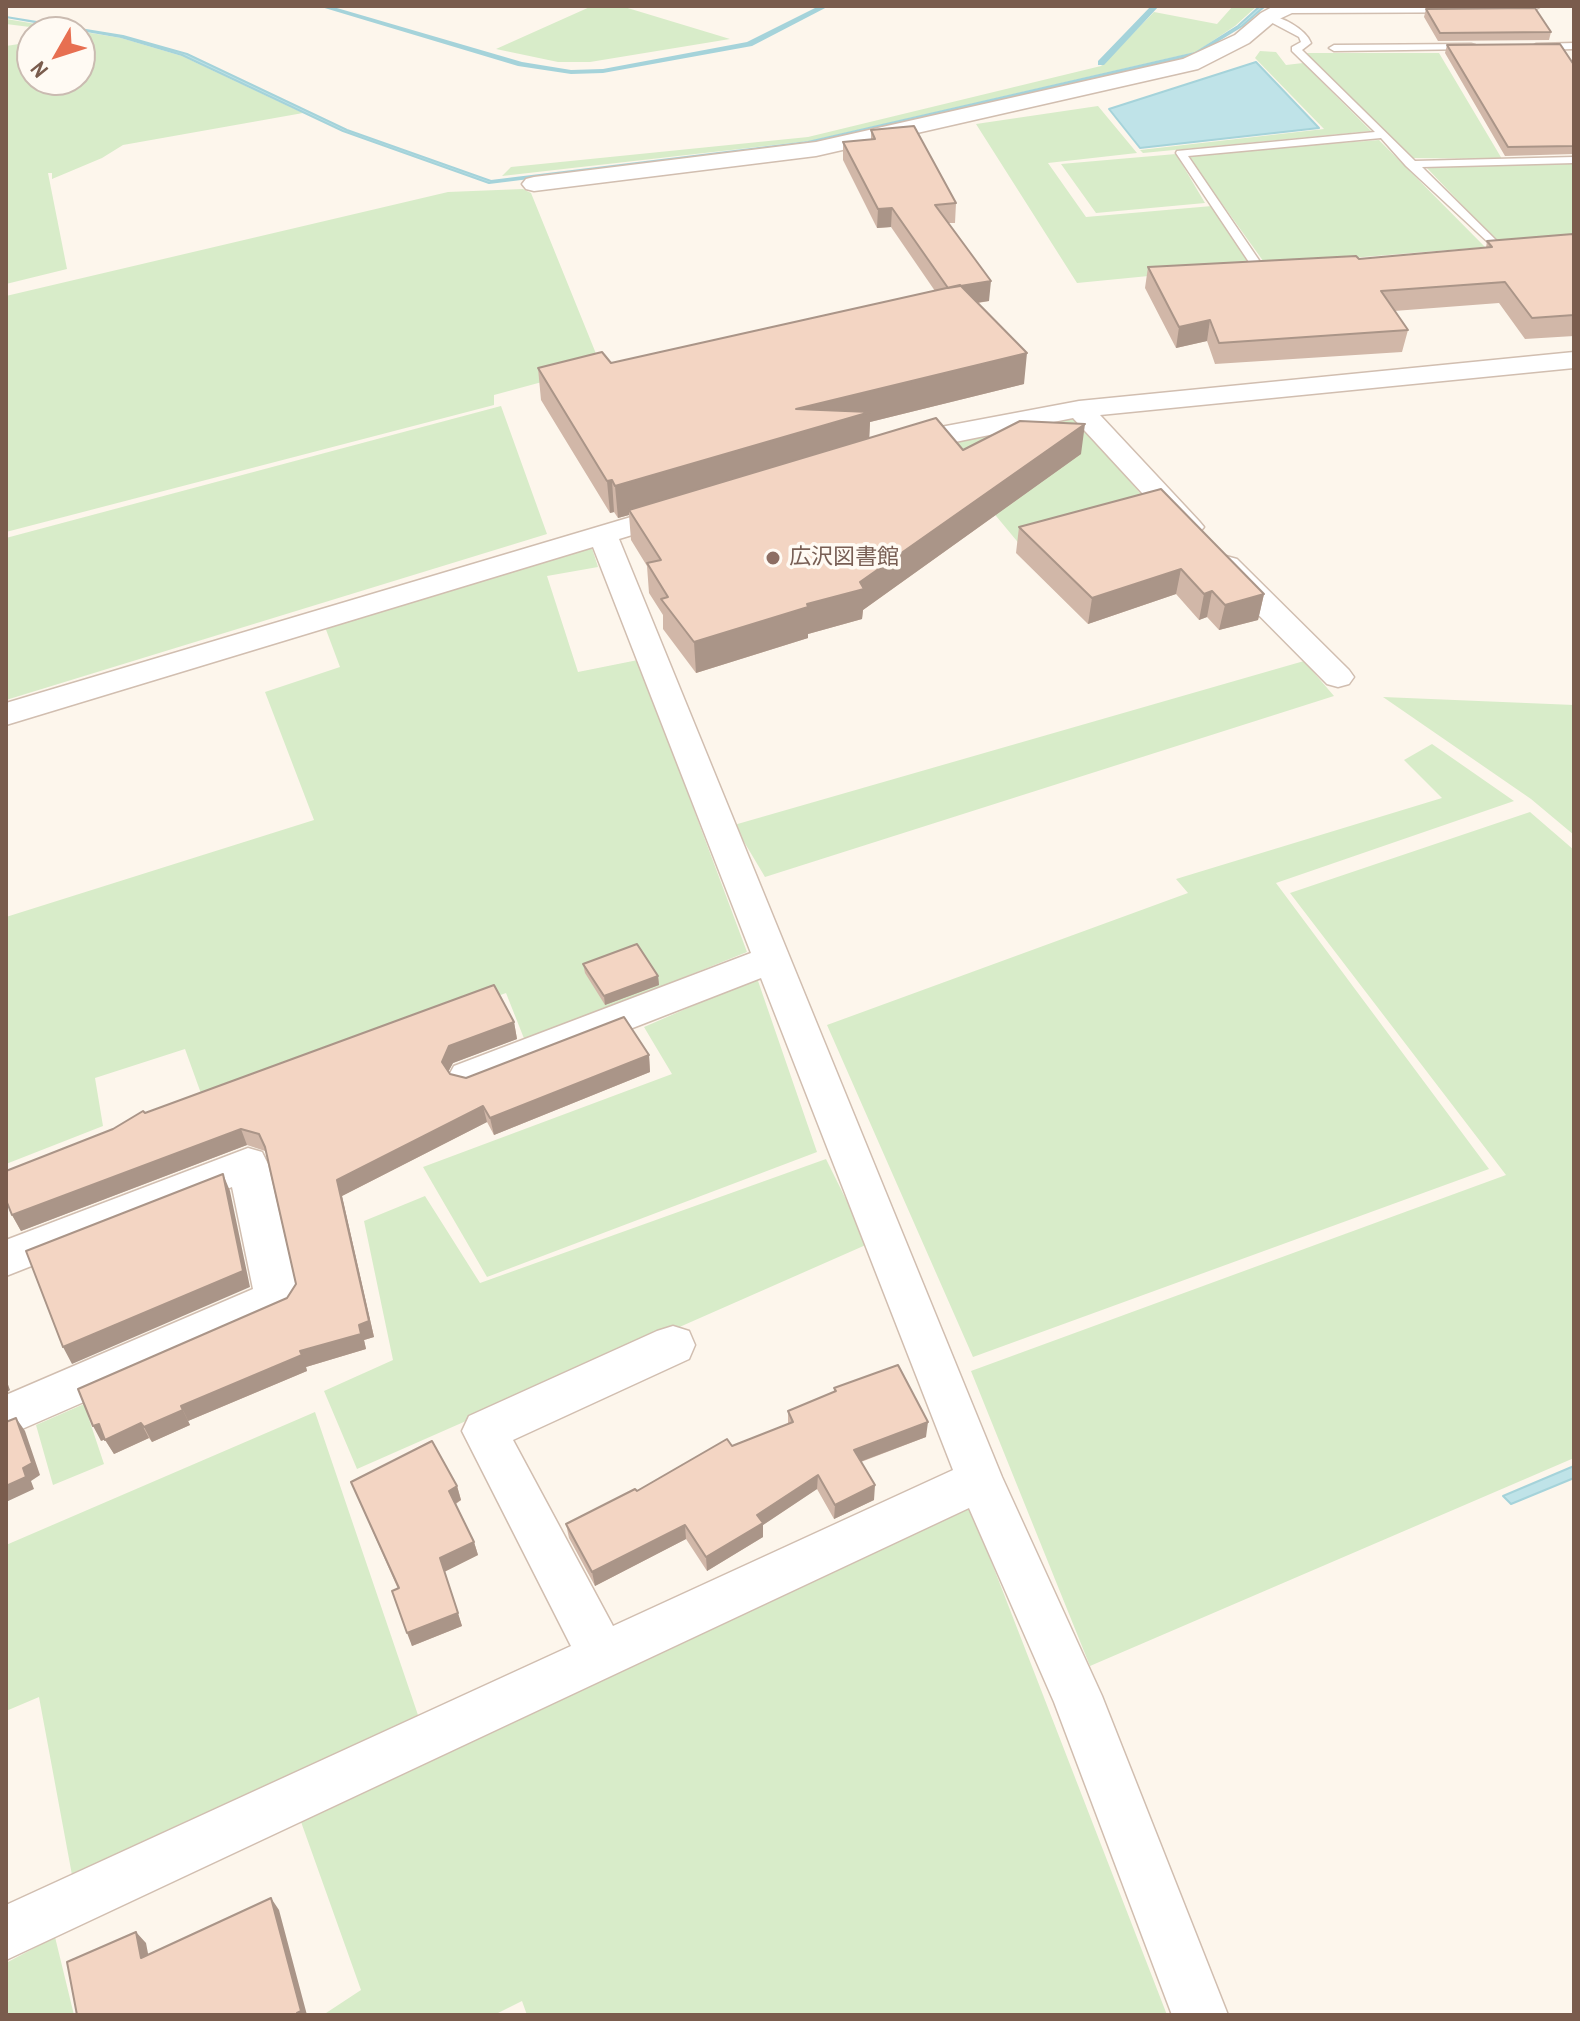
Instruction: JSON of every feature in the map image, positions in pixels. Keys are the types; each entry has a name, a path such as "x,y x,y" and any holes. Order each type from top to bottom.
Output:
{"street":[{"path":"534,184 816,149 1190,64 1242,39 1268,17 1288,7 1531,6"},
{"path":"871,455 930,437 1079,409 1574,360"},
{"path":"1079,409 1193,532 1338,677"},
{"path":"6,714 707,504"},
{"path":"603,535 980,1480 1077,1696 1200,2015"},
{"path":"468,1077 773,959"},
{"path":"6,1258 248,1164 277,1298 6,1416"},
{"path":"602,1656 485,1431 673,1345"},
{"path":"6,1933 980,1480"}],"lane":[{"path":"1268,17 1303,35 1306,43 1296,49 1501,254 1516,253"},
{"path":"1334,48 1485,47"},
{"path":"1531,47 1568,49"},
{"path":"1259,269 1181,153 1382,135"},
{"path":"1410,164 1574,160"}],"green space":[{"path":"592,6 621,6 730,39 590,62 558,62 496,49"},
{"path":"1233,6 1257,6 1235,26 1196,52 810,141 502,176 511,167 808,137 1101,66 1154,12 1217,24"},
{"path":"6,19 16,21 16,25 6,24"},
{"path":"96,34 182,56 303,113 123,145 102,158 52,179 52,173 48,173 67,269 6,284 6,46 16,44 16,96 96,96"},
{"path":"1260,51 1276,52 1286,65 1303,63 1371,131 1143,153 1140,150 1324,129 1255,58"},
{"path":"1305,53 1439,53 1502,159 1411,158"},
{"path":"1098,106 1137,153 1048,163 1086,217 1212,206 1251,266 1077,283 976,124"},
{"path":"1379,140 1485,247 1266,265 1187,155"},
{"path":"1176,154 1205,203 1096,213 1061,164"},
{"path":"1574,163 1574,244 1504,249 1426,167"},
{"path":"523,189 531,193 601,366 494,395 494,405 6,532 6,296 448,192"},
{"path":"501,406 547,534 6,700 6,538"},
{"path":"1074,418 1155,510 1021,546 938,446"},
{"path":"591,545 598,567 547,576 578,672 638,660 747,952 525,1041 506,993 257,1083 203,1099 185,1049 95,1078 103,1126 6,1164 6,917 314,820 265,692 340,667 325,627"},
{"path":"1304,661 1334,696 765,877 734,825"},
{"path":"1383,697 1574,705 1574,835 1531,799"},
{"path":"1432,744 1514,801 1276,883 1489,1169 973,1357 827,1025 1188,893 1176,879 1442,798 1404,760"},
{"path":"1530,812 1574,850 1574,1458 1090,1666 971,1371 1506,1175 1290,893"},
{"path":"757,978 817,1152 487,1277 423,1167 672,1074 644,1027"},
{"path":"826,1159 868,1244 357,1469 324,1391 393,1360 364,1221 425,1196 480,1283"},
{"path":"84,1404 104,1464 53,1485 36,1425"},
{"path":"315,1412 419,1718 72,1875 39,1697 6,1711 6,1545"},
{"path":"969,1504 1167,2015 527,2015 522,2001 494,2015 323,2015 361,1990 300,1819"},
{"path":"55,1937 74,2015 6,2015 6,1963"}],"water":[{"path":"1260,6 1265,6 1242,26 1196,54 810,143 489,183 343,131 182,55 96,33 123,36 187,54 347,130 491,181 808,142 1195,53 1238,26"},
{"path":"1256,62 1319,128 1140,148 1109,109"},
{"path":"1574,1466 1574,1478 1511,1504 1503,1496"}],"building":[{"path":"1535,8 1551,32 1440,33 1426,9"},
{"path":"1560,44 1574,65 1574,146 1508,147 1447,45"},
{"path":"914,126 956,203 935,205 991,281 948,288 892,208 878,209 843,142 875,139 871,130"},
{"path":"1573,234 1574,315 1532,318 1505,282 1381,291 1408,330 1219,343 1210,320 1179,327 1148,267 1356,256 1359,259 1492,247 1487,241"},
{"path":"960,285 1027,353 796,409 870,412 615,486 612,480 607,481 538,368 602,352 611,363"},
{"name":"広沢図書館","path":"936,418 963,450 1020,421 1085,424 860,582 864,589 807,604 808,607 694,642 661,599 668,597 647,563 661,560 629,510"},
{"path":"1161,489 1264,594 1225,605 1212,591 1204,594 1181,569 1092,598 1019,527"},
{"path":"637,944 658,976 604,996 583,964"},
{"path":"494,985 514,1022 449,1046 442,1062 450,1074 466,1078 624,1017 649,1055 490,1118 483,1106 337,1180 369,1321 359,1325 361,1334 300,1351 302,1355 181,1406 183,1410 144,1427 141,1423 105,1440 99,1424 93,1426 78,1389 287,1298 296,1284 265,1147 259,1134 241,1129 12,1215 6,1200 6,1171 113,1129 143,1111 145,1113"},
{"path":"223,1174 243,1271 63,1347 26,1251"},
{"path":"898,1365 928,1422 854,1450 875,1485 835,1505 818,1475 757,1515 763,1523 706,1557 685,1525 592,1572 566,1524 635,1489 637,1491 727,1439 732,1446 793,1422 788,1411 836,1391 834,1388"},
{"path":"16,1418 32,1463 23,1468 26,1477 6,1486 6,1422"},
{"path":"432,1441 457,1486 449,1491 474,1542 440,1558 458,1613 407,1633 392,1591 399,1588 351,1482"},
{"path":"271,1898 301,2011 298,2015 77,2015 67,1962 136,1932 141,1958"}],"waterway":[{"path":"322,6 521,64 571,72 603,71 749,44 825,6"},
{"path":"1101,63 1155,6"}],"place":[{"name":"広沢図書館","path":"773,558"}]}
